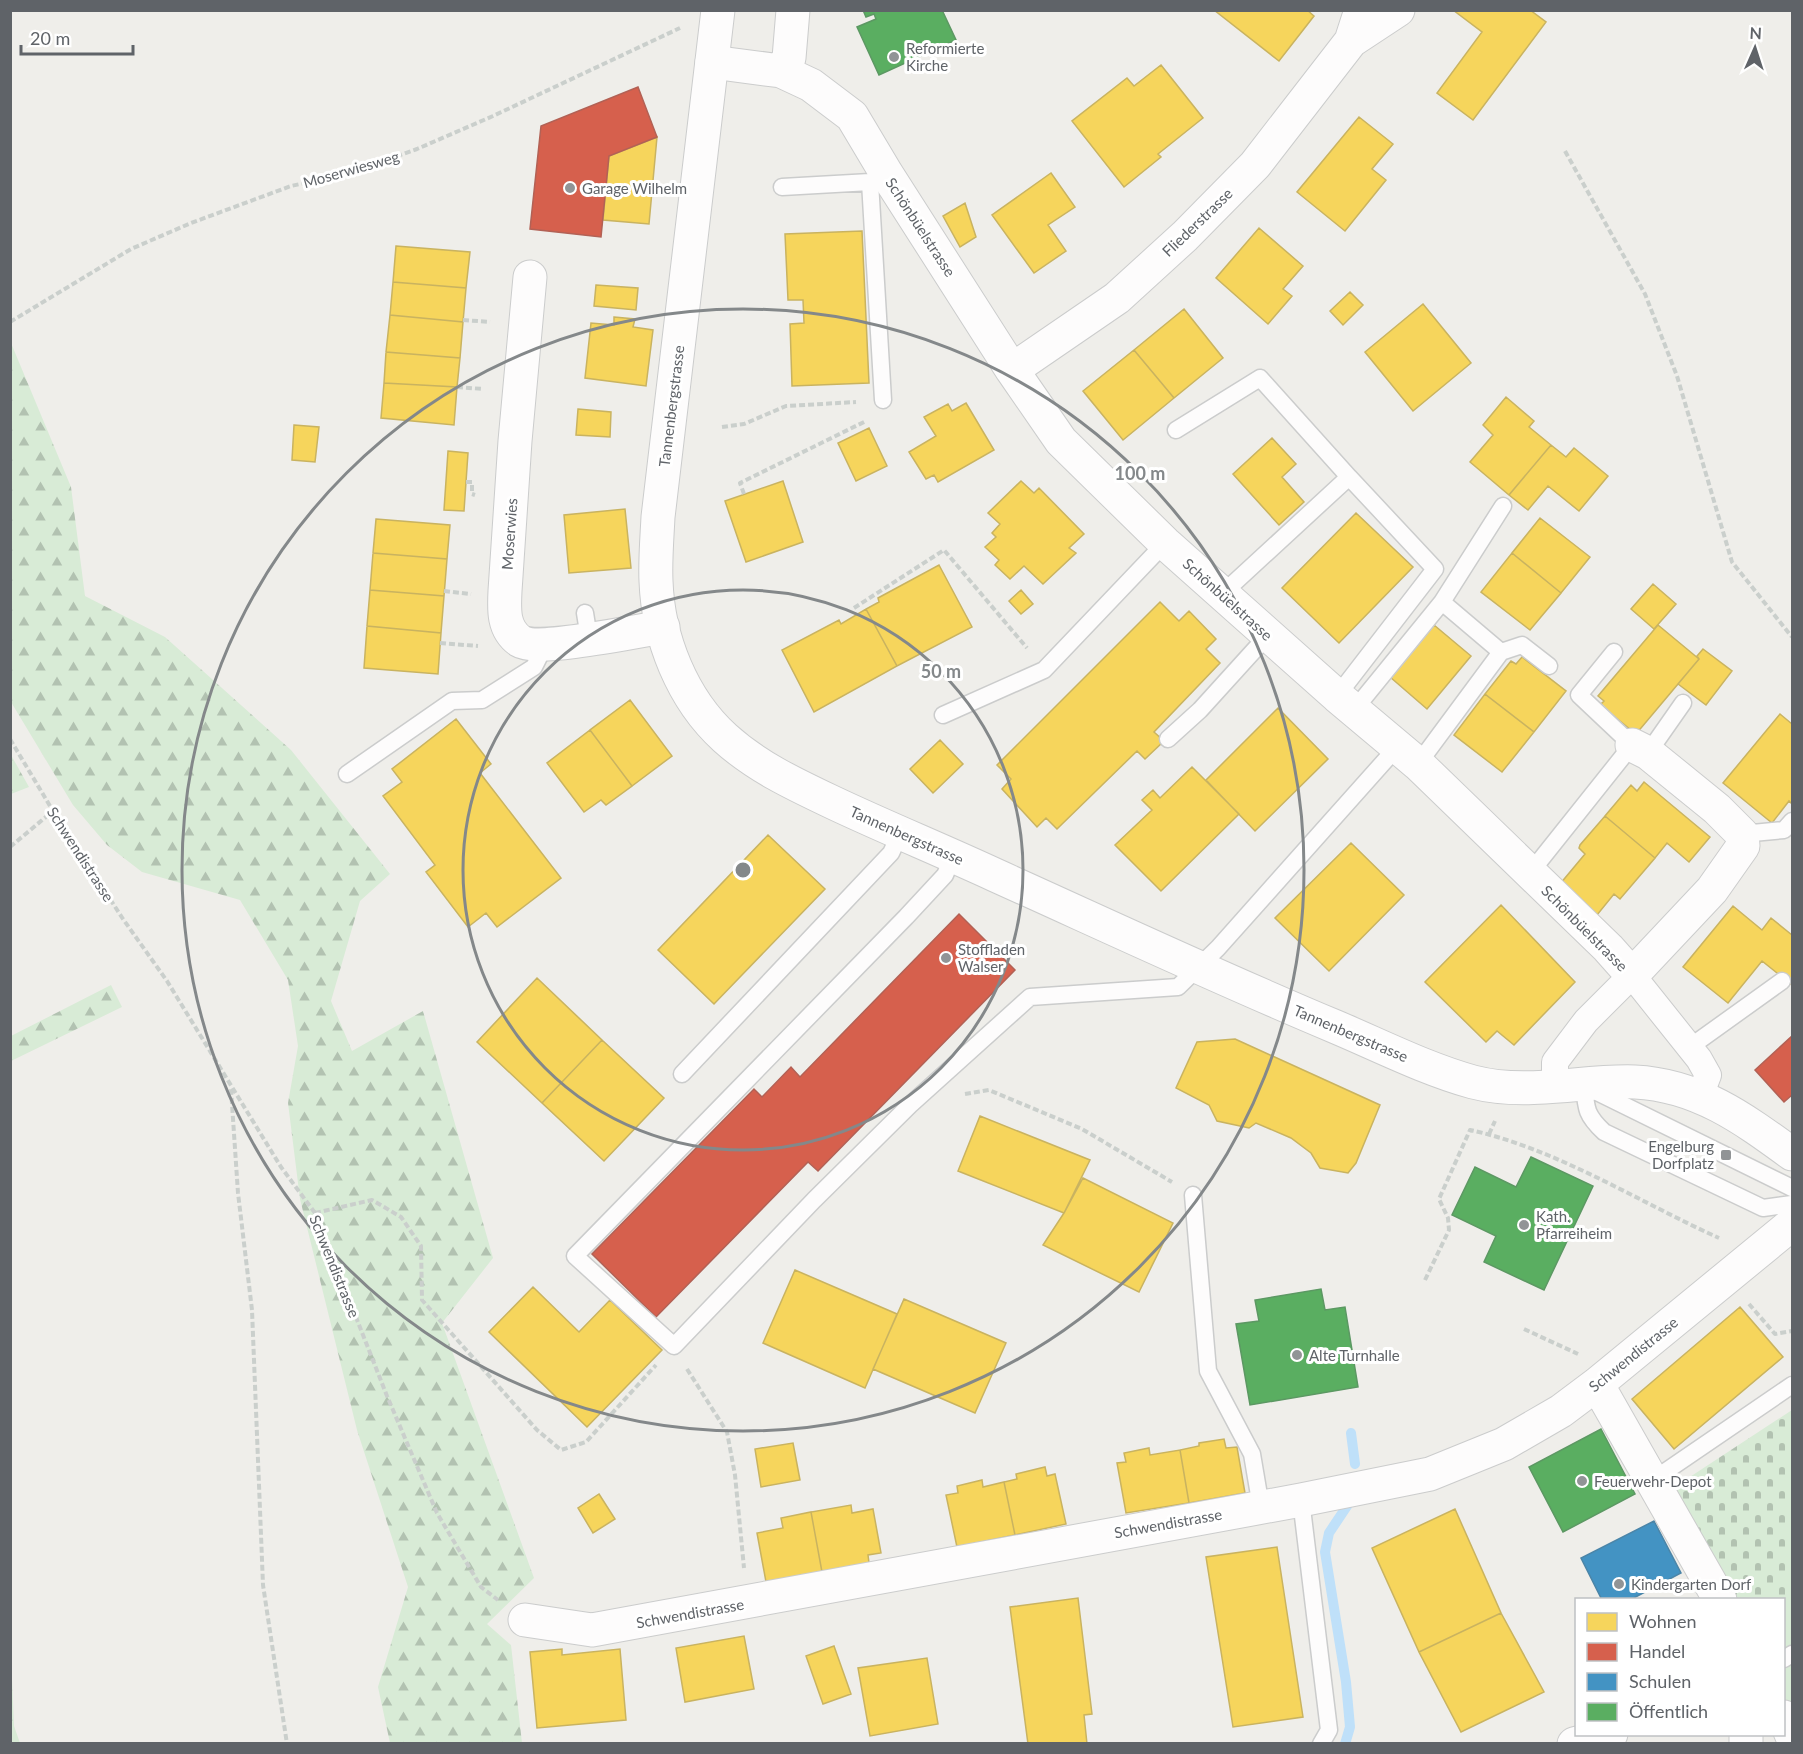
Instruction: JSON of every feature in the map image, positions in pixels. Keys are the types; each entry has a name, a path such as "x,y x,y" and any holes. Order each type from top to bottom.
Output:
{"street":[{"name":"Tannenbergstrasse","path":"717,10 658,517 656,581 663,627 681,678 698,706 724,738 774,774 900,834 1296,1011 1456,1077 1491,1086 1570,1086 1636,1082 1654,1084 1700,1096 1742,1117 1792,1154"},
{"path":"782,71 789,58 793,10"},
{"name":"Fliederstrasse","path":"1351,41 1361,10"},
{"name":"Fliederstrasse","path":"1012,370 1116,298 1185,236 1255,165 1351,41 1398,10"},
{"name":"Schönbüelstrasse","path":"712,62 782,71 811,85 852,116 878,178 1061,441 1165,543 1345,703 1408,755 1608,948 1690,1047 1708,1075 1700,1096"},
{"name":"Moserwies","path":"530,277 515,441 504,614 510,631 522,642 545,645 587,626 663,627"},
{"path":"1570,1086 1555,1062 1586,1021 1712,890 1743,846 1742,834 1717,809 1640,749"},
{"name":"Schwendistrasse","path":"525,1620 592,1630 1301,1500 1430,1473 1473,1458 1540,1425 1598,1384 1792,1224"},
{"path":"1598,1384 1719,1598"},
{"path":"1785,1719 1792,1736"},
{"path":"1574,1743 1603,1736"}],"lane":[{"path":"782,187 878,178 883,400"},
{"path":"1176,430 1260,378 1348,477 1435,569 1345,703"},
{"path":"1222,594 1348,477"},
{"path":"1345,703 1442,602 1503,507"},
{"path":"943,715 1044,670 1165,543"},
{"path":"1442,602 1501,652"},
{"path":"1168,739 1200,710 1268,635"},
{"path":"347,774 452,701 482,700 534,667 545,645"},
{"path":"953,856 945,875 906,917 574,1256 674,1346 910,1105 1030,997 1178,987 1408,755 1501,652 1522,645 1549,666"},
{"path":"1614,652 1579,695 1640,749"},
{"path":"1530,873 1683,703"},
{"path":"1742,834 1784,830 1792,821"},
{"path":"682,1074 891,853 900,834"},
{"path":"1690,1047 1782,981"},
{"path":"1570,1086 1792,1188"},
{"path":"1570,1086 1591,1119 1604,1132 1763,1208 1792,1204"},
{"path":"1193,1194 1208,1371 1252,1454 1261,1506"},
{"path":"1653,1480 1792,1385"},
{"path":"1301,1500 1329,1730 1321,1743"}],"path":[{"name":"Moserwiesweg","path":"10,322 131,249 191,223 291,186 346,174 417,149 504,111 684,26"},
{"path":"1565,151 1645,294 1677,376 1732,562 1792,637"},
{"path":"464,320 488,322"},
{"path":"457,387 482,389"},
{"path":"722,428 744,424 786,406 883,400"},
{"path":"744,494 740,483 873,417 883,400"},
{"path":"854,608 944,550 1044,670"},
{"path":"444,591 464,593"},
{"path":"440,643 457,645"},
{"name":"Schwendistrasse","path":"10,739 53,811 123,919 167,981 281,1167 315,1214 387,1396 437,1513 481,1587 525,1620"},
{"path":"10,847 53,811"},
{"path":"231,1088 238,1192 252,1310 263,1585 287,1743"},
{"path":"989,1090 1082,1129 1193,1194"},
{"path":"1425,1280 1449,1230 1448,1218 1439,1199 1470,1130 1489,1134 1536,1151 1724,1240"},
{"path":"315,1214 372,1200 401,1217 421,1246 422,1300 537,1430 561,1450 586,1442 674,1346 727,1432 735,1474 745,1581 758,1601"},
{"path":"1746,1301 1775,1334 1792,1331"},
{"path":"1524,1329 1570,1350"}],"green space":[{"path":"11,343 71,487 85,596 165,637 291,750 390,874 360,901 331,1001 352,1051 423,1011 493,1258 442,1323 534,1578 487,1624 511,1645 522,1743 390,1743 378,1687 408,1587 357,1430 300,1199 288,1103 298,1046 288,980 240,900 142,872 107,845 73,805 11,702"},
{"path":"11,755 29,787 10,794"},
{"path":"111,985 122,1007 11,1061 11,1036"},
{"path":"1792,1410 1792,1743 1785,1735 1785,1598 1716,1598 1667,1492"},
{"path":"10,1631 14,1726 20,1743 11,1743"}],"building: Wohnen":[{"path":"1214,10 1307,10 1314,16 1279,61"},
{"path":"1453,10 1530,10 1546,22 1473,120 1437,93 1482,32"},
{"path":"1161,65 1203,118 1158,154 1161,157 1124,187 1072,121 1127,78 1134,86"},
{"path":"1359,117 1393,144 1372,169 1386,180 1345,231 1297,192"},
{"path":"657,137 649,224 603,220 609,156"},
{"path":"1051,173 1075,207 1048,225 1066,251 1034,273 992,215"},
{"path":"965,203 976,237 960,247 943,216"},
{"path":"1259,228 1303,266 1283,289 1292,296 1268,324 1216,278"},
{"path":"862,231 869,383 792,386 790,324 804,323 803,300 788,300 785,234"},
{"path":"396,246 470,252 466,288 393,282"},
{"path":"393,282 466,288 463,322 390,315"},
{"path":"596,285 638,288 636,310 594,306"},
{"path":"1350,292 1363,305 1343,325 1330,311"},
{"path":"1423,304 1471,363 1413,411 1365,352"},
{"path":"1184,309 1223,358 1174,398 1134,350"},
{"path":"390,315 463,322 460,358 386,352"},
{"path":"614,317 635,319 633,327 653,330 646,386 585,378 591,323 614,325"},
{"path":"1134,350 1174,398 1123,440 1083,391"},
{"path":"386,352 460,358 457,387 384,383"},
{"path":"384,383 457,387 454,425 381,418"},
{"path":"1506,397 1534,421 1529,427 1551,445 1509,495 1470,462 1493,435 1483,425"},
{"path":"966,403 994,450 938,482 934,475 926,479 909,452 936,436 924,417 948,404 952,411"},
{"path":"578,409 611,412 610,437 576,435"},
{"path":"294,425 319,427 315,462 292,460"},
{"path":"869,428 887,466 856,481 838,443"},
{"path":"1272,438 1296,464 1282,477 1304,502 1279,525 1233,474"},
{"path":"1551,445 1566,457 1574,448 1608,476 1579,511 1548,486 1528,510 1509,495"},
{"path":"448,451 468,453 464,511 444,510"},
{"path":"783,481 803,542 746,562 725,501"},
{"path":"1021,481 1034,493 1039,488 1084,534 1069,548 1076,553 1043,584 1024,566 1010,579 995,565 999,560 985,547 996,537 992,533 1000,524 988,513"},
{"path":"625,509 631,568 569,573 564,515"},
{"path":"1356,513 1413,567 1339,643 1282,588"},
{"path":"1540,518 1590,557 1561,593 1512,553"},
{"path":"376,519 450,525 447,559 373,553"},
{"path":"373,553 447,559 444,596 370,590"},
{"path":"1512,553 1561,593 1530,630 1481,592"},
{"path":"939,565 972,627 897,666 866,609 879,602 878,598"},
{"path":"1653,584 1676,604 1654,629 1631,609"},
{"path":"370,590 444,596 441,633 367,626"},
{"path":"1021,590 1033,604 1021,614 1009,601"},
{"path":"1160,602 1179,621 1189,611 1216,639 1206,649 1220,663 1154,732 1164,741 1145,759 1137,751 1057,829 1046,818 1037,827 1002,789 1011,779 997,765"},
{"path":"866,609 897,666 814,712 782,650 839,620 841,624"},
{"path":"1434,625 1471,656 1427,709 1390,677"},
{"path":"1658,625 1699,659 1636,734 1600,705 1604,701 1598,696"},
{"path":"367,626 441,633 438,674 364,668"},
{"path":"1703,649 1732,671 1706,705 1678,684 1699,659 1697,656"},
{"path":"1522,657 1566,691 1534,732 1485,694 1511,661 1516,664"},
{"path":"1485,694 1534,732 1502,772 1454,735"},
{"path":"630,700 672,756 632,786 590,730"},
{"path":"1278,708 1328,759 1255,831 1206,780"},
{"path":"1780,714 1792,724 1792,804 1789,801 1772,823 1723,783"},
{"path":"456,719 491,764 480,773 561,878 497,927 486,913 468,927 426,872 435,865 383,796 402,782 392,769"},
{"path":"590,730 632,786 606,805 601,800 584,812 547,763"},
{"path":"940,740 963,764 933,793 910,769"},
{"path":"1192,767 1239,814 1161,891 1115,845 1152,810 1142,800 1153,790 1160,798"},
{"path":"1644,782 1710,837 1689,862 1667,843 1655,858 1605,816 1631,785 1637,791"},
{"path":"1605,816 1655,858 1620,899 1614,894 1597,915 1560,884 1585,854 1579,848 1580,845"},
{"path":"768,835 825,889 714,1004 658,950"},
{"path":"1351,843 1404,895 1329,971 1275,918"},
{"path":"1501,905 1575,982 1514,1045 1497,1031 1486,1042 1425,982"},
{"path":"1733,906 1762,930 1771,918 1792,935 1792,985 1762,961 1728,1003 1683,967"},
{"path":"537,978 602,1040 542,1103 477,1042"},
{"path":"1235,1039 1380,1105 1356,1163 1348,1173 1320,1168 1311,1153 1291,1138 1256,1123 1249,1128 1217,1121 1209,1105 1176,1088 1197,1042"},
{"path":"602,1040 664,1098 604,1161 542,1103"},
{"path":"980,1116 1090,1160 1064,1213 958,1171"},
{"path":"1083,1178 1173,1223 1139,1292 1043,1245"},
{"path":"795,1270 897,1314 865,1388 763,1343"},
{"path":"533,1287 579,1332 610,1300 662,1350 587,1427 489,1332"},
{"path":"904,1299 1006,1343 975,1413 873,1369"},
{"path":"1740,1307 1783,1357 1674,1449 1632,1399"},
{"path":"1224,1439 1226,1448 1237,1447 1245,1493 1189,1503 1180,1450 1199,1446 1199,1443"},
{"path":"793,1443 800,1480 761,1487 755,1449"},
{"path":"1149,1448 1150,1455 1180,1450 1189,1503 1126,1513 1117,1463 1126,1462 1124,1453"},
{"path":"1045,1467 1047,1476 1055,1474 1066,1524 1015,1535 1004,1482 1017,1479 1016,1474"},
{"path":"982,1480 983,1487 1004,1482 1015,1535 957,1547 946,1495 958,1493 957,1486"},
{"path":"599,1494 615,1519 593,1533 578,1508"},
{"path":"851,1505 852,1513 873,1509 881,1553 868,1555 869,1563 822,1572 811,1512"},
{"path":"1455,1509 1501,1613 1419,1652 1372,1548"},
{"path":"811,1512 822,1572 766,1582 757,1533 783,1528 781,1518"},
{"path":"1277,1547 1303,1717 1233,1727 1206,1557"},
{"path":"1078,1598 1092,1714 1084,1715 1087,1744 1028,1744 1010,1607"},
{"path":"1501,1613 1544,1692 1461,1732 1419,1652"},
{"path":"744,1636 754,1689 685,1702 676,1648"},
{"path":"834,1646 851,1694 823,1704 806,1656"},
{"path":"562,1649 562,1655 620,1649 626,1720 537,1728 530,1652"},
{"path":"927,1658 938,1724 870,1736 858,1668"}],"building: Handel":[{"name":"Garage Wilhelm","path":"638,87 657,137 609,156 601,237 530,229 541,126"},
{"path":"959,914 1015,970 818,1171 808,1162 656,1317 592,1254 754,1089 762,1097 791,1067 800,1077"},
{"path":"1792,1036 1792,1095 1784,1102 1755,1070"}],"building: Schulen":[{"name":"Kindergarten Dorf","path":"1654,1521 1681,1573 1634,1598 1601,1598 1581,1558"}],"building: Öffentlich":[{"name":"Reformierte Kirche","path":"863,10 942,10 956,40 879,75 857,27 876,19 874,14 866,17"},
{"name":"Kath. Pfarreiheim","path":"1531,1157 1593,1186 1544,1290 1484,1262 1496,1236 1452,1215 1475,1167 1516,1187"},
{"name":"Alte Turnhalle","path":"1321,1289 1325,1310 1345,1307 1358,1387 1250,1405 1236,1324 1259,1321 1255,1300"},
{"name":"Feuerwehr-Depot","path":"1601,1429 1635,1494 1563,1532 1529,1467"}],"waterway":[{"path":"1351,1433 1355,1464"},
{"path":"1345,1744 1350,1727 1346,1682 1325,1552 1329,1533 1351,1500"}],"place":[{"name":"Reformierte Kirche","path":"894,57"},
{"name":"Garage Wilhelm","path":"570,188"},
{"name":"Stoffladen Walser","path":"946,958"},
{"name":"Engelburg Dorfplatz","path":"1726,1155"},
{"name":"Kath. Pfarreiheim","path":"1524,1225"},
{"name":"Alte Turnhalle","path":"1297,1355"},
{"name":"Feuerwehr-Depot","path":"1582,1481"},
{"name":"Kindergarten Dorf","path":"1619,1584"}]}
